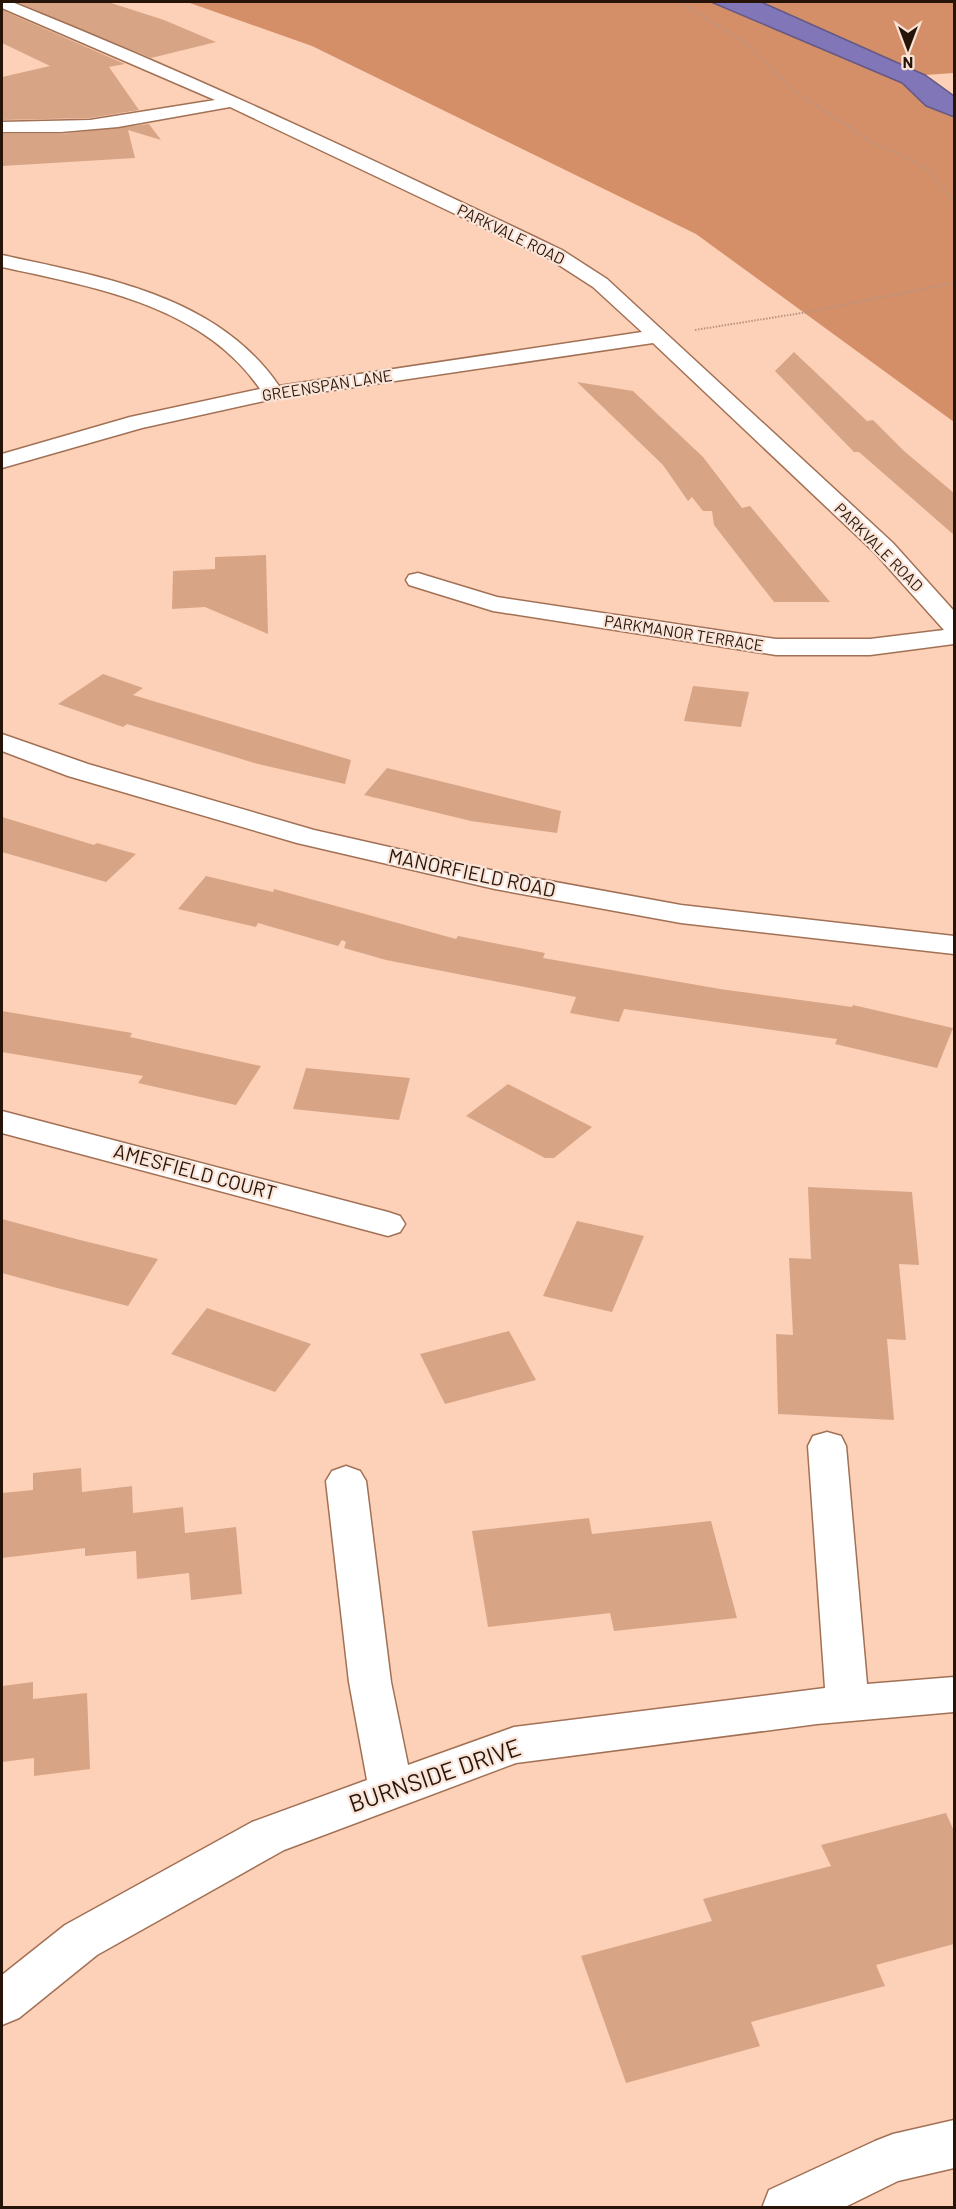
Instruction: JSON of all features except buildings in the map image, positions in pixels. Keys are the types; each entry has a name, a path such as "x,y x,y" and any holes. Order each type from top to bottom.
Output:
{"street":[{"name":"PARKVALE ROAD","path":"2,3 99,41 233,101 555,254 600,283 884,548 954,626"},
{"path":"2,127 84,127 123,123 233,101"},
{"path":"2,261 104,283 162,304 208,328 254,365 273,393"},
{"name":"GREENSPAN LANE","path":"2,460 138,422 273,393 658,336"},
{"name":"PARKMANOR TERRACE","path":"418,580 493,604 776,647 870,647 954,636"},
{"name":"MANORFIELD ROAD","path":"2,742 78,771 307,837 495,880 681,914 954,945"},
{"name":"AMESFIELD COURT","path":"2,1122 387,1224"},
{"path":"827,1446 847,1704"},
{"path":"346,1481 370,1682 391,1791"},
{"name":"BURNSIDE DRIVE","path":"2,2003 81,1941 268,1836 514,1745 847,1704 954,1695"},
{"path":"787,2208 893,2158 954,2144"}],"path":[{"path":"680,2 746,43 790,87 810,102 851,126 872,142 916,162 929,171 954,200"},
{"path":"658,336 808,312 954,283"}],"shaded area":[{"path":"187,2 711,2 902,83 926,106 954,117 954,422 696,234 312,46"},
{"path":"711,2 761,2 925,75 954,96 954,117 926,106 902,83"},
{"path":"761,2 954,2 954,73 925,75"}]}
